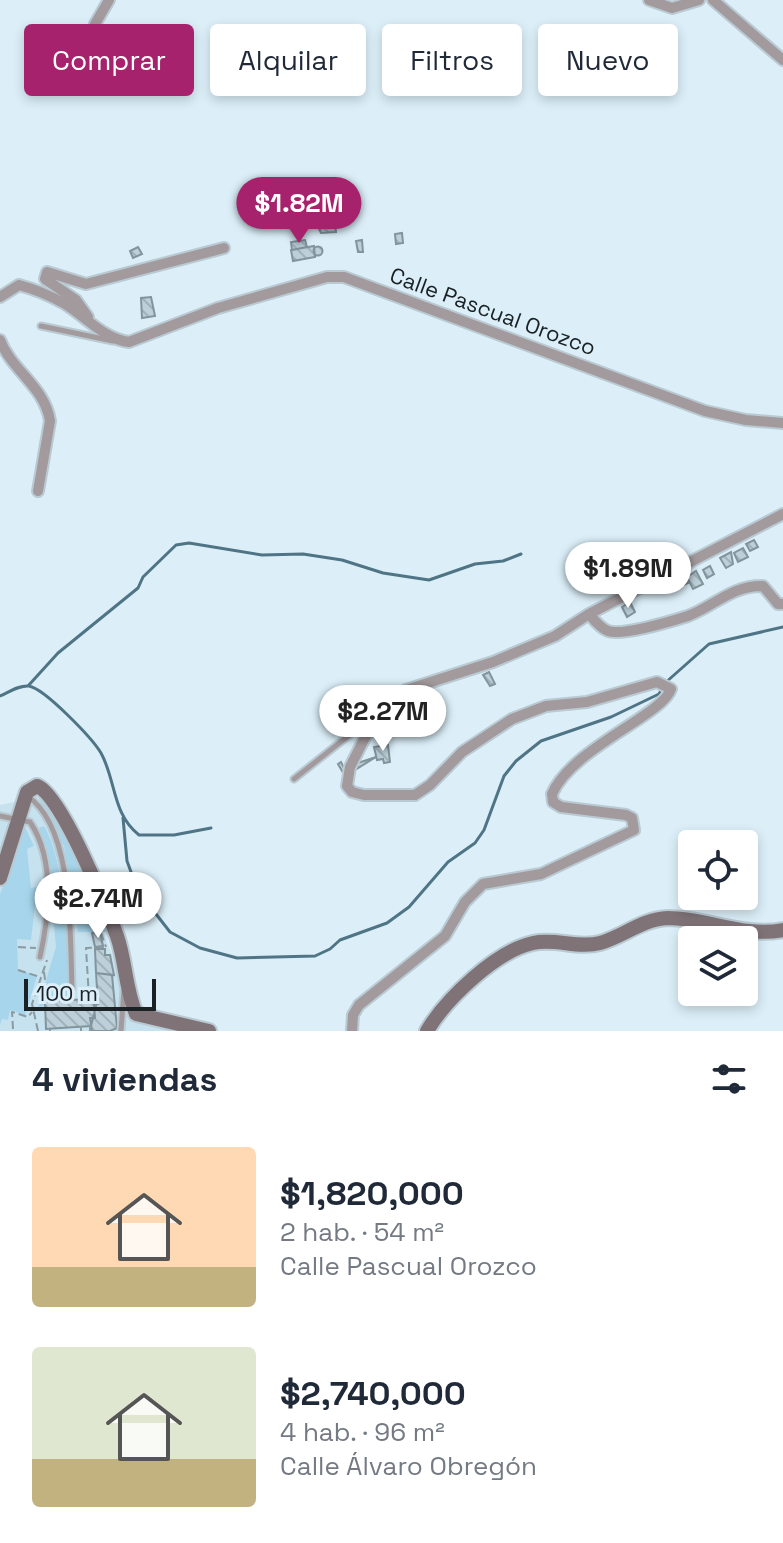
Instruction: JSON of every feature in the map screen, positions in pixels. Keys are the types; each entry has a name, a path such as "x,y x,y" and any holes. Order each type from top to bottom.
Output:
{"main road":[{"path":"0,878 26,795 37,786 46,789 55,801 118,939 125,986 138,1016 169,1020 209,1031"},
{"path":"427,1031 465,985 520,948 534,943 598,944 638,924 666,918 751,932 783,930"}],"street":[{"path":"95,24 109,0"},
{"path":"649,0 672,8 699,0"},
{"path":"713,0 783,60"},
{"path":"94,325 76,300 43,275 51,272 76,283 99,283 224,248"},
{"name":"Calle Pascual Orozco","path":"114,341 143,338 218,308 327,277 344,277 705,411 746,420 783,423"},
{"path":"0,297 19,285 64,304 114,341"},
{"path":"0,340 41,394 49,411 38,491"},
{"path":"352,1031 353,1015 359,1005 445,936 465,902 483,884 541,874 634,830 632,818 626,815 561,807 553,802 552,794 573,767 618,730 667,700 671,689 657,682 603,699 528,711 462,752 430,785 415,795 364,795 347,786 350,767 378,712 406,690 528,648 783,514"},
{"path":"589,614 609,632 619,633 689,615 725,594 752,586 763,586 778,604 783,604"}],"lane":[{"path":"41,326 114,341"},
{"path":"294,779 378,712"},
{"path":"26,795 49,823 66,880 72,988"},
{"path":"0,816 30,822 38,835 48,900 40,957"},
{"path":"121,1031 125,986"}],"path":[{"path":"101,933 110,952"},
{"path":"18,947 28,947"},
{"path":"89,998 86,948 106,947"},
{"path":"13,1029 12,1012 28,1017 33,1011 47,959 40,957"},
{"path":"18,970 41,977"},
{"path":"43,971 48,1002"},
{"path":"33,1011 38,1031"},
{"path":"90,1026 90,1031"}],"shaded area":[{"path":"41,796 62,818 111,932 78,932 64,846 38,797"},
{"path":"38,797 64,840 112,954 129,1013 136,1022 177,1031 0,1031 0,805"},
{"path":"44,826 61,883 70,1000 45,1002 45,1006 38,1007 56,947 47,848 39,828"},
{"path":"25,827 34,846 27,849 31,888 37,887 31,940 17,939 18,969 37,976 25,1015 10,1010 8,1020 2,1019 0,1025 0,894"}],"building":[{"path":"335,225 336,232 321,233 319,229"},
{"path":"402,233 403,243 396,244 395,234"},
{"path":"305,240 307,247 292,250 291,242"},
{"path":"362,240 363,252 358,252 356,241"},
{"path":"314,246 315,257 293,261 291,250"},
{"path":"318,246 323,251 318,256 313,251"},
{"path":"138,247 142,254 133,258 130,251"},
{"path":"151,297 155,316 142,318 141,298"},
{"path":"754,540 758,547 750,551 746,544"},
{"path":"743,548 748,557 738,562 734,553"},
{"path":"731,552 733,564 726,568 720,558"},
{"path":"710,566 714,574 707,578 703,570"},
{"path":"696,571 703,584 693,589 687,577"},
{"path":"684,575 688,583 681,586 677,578"},
{"path":"630,602 635,612 627,617 622,607"},
{"path":"489,672 495,684 490,686 483,675"},
{"path":"403,701 415,714 407,722 394,708"},
{"path":"394,708 403,718 399,721 391,711"},
{"path":"388,745 390,762 377,760 374,747"},
{"path":"376,757 345,776 338,764 341,762 346,772 358,763"},
{"path":"100,932 103,946 95,947 92,933"},
{"path":"95,949 105,949 105,955 110,955 114,975 96,973"},
{"path":"96,973 112,975 117,1028 110,1031 92,1031 90,1018 95,1018 94,1004 98,1004"},
{"path":"98,998 91,1026 46,1029 45,1002"}],"waterway":[{"path":"28,686 58,653 138,588 143,577 176,545 189,543 262,555 303,554 342,560 383,573 429,580 475,564 503,561 521,554"},
{"path":"123,818 127,861 138,891 170,932 200,948 237,958 315,956 340,940 387,923 409,907 448,862 475,843 484,830 504,776 516,761 541,741 611,717 659,694 665,683 709,644 783,627"},
{"path":"0,696 29,686 68,715 101,753 119,807 130,827 139,835 174,835 211,828"}]}
